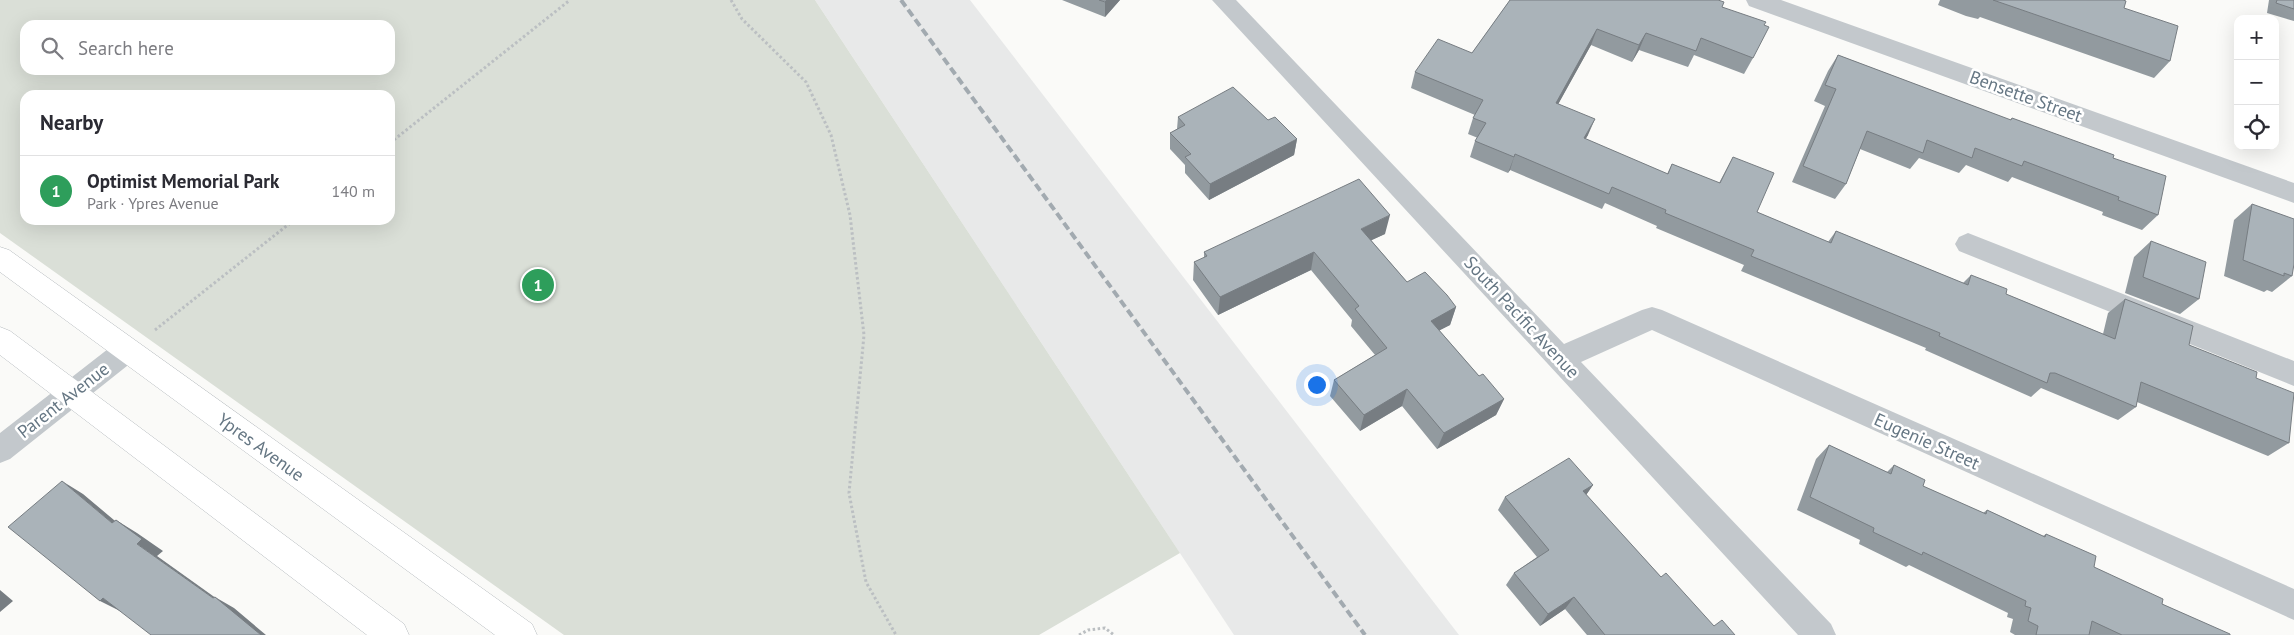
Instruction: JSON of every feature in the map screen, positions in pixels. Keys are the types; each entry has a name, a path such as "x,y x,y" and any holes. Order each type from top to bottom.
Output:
{"main road":[{"name":"Ypres Avenue","path":"0,258 521,635"},
{"path":"0,339 393,635"}],"street":[{"name":"South Pacific Avenue","path":"1223,0 1820,635"},
{"name":"Bensette Street","path":"1758,0 2294,193"},
{"path":"1968,244 2294,374"},
{"name":"Eugenie Street","path":"1560,358 1652,318 2294,605"},
{"name":"Parent Avenue","path":"0,450 127,350"}],"path":[{"path":"395,139 570,0"},
{"path":"731,0 742,19 806,82 831,135 850,215 864,336 849,493 866,582 896,635"},
{"path":"154,332 288,225"},
{"path":"1079,635 1088,630 1105,628 1114,635"}],"shaded area":[{"path":"0,0 815,0 1180,553 1039,635 564,635 0,233"},
{"path":"815,0 970,0 1459,635 1234,635"}],"building":[{"path":"1510,0 1718,0 1724,2 1722,7 1766,22 1764,25 1769,27 1753,58 1701,38 1696,51 1646,33 1639,45 1597,29 1556,103 1595,119 1584,138 1668,174 1672,164 1720,183 1733,157 1774,173 1757,212 1831,243 1836,231 1968,285 1971,275 2007,289 2006,294 2115,339 2125,299 2193,326 2189,345 2257,372 2256,378 2294,393 2289,443 2141,382 2136,407 2055,373 2050,373 2047,383 1939,336 1940,333 1751,256 1754,250 1665,213 1666,210 1612,187 1609,194 1515,154 1514,157 1475,141 1486,123 1473,118 1483,100 1415,72 1438,39 1472,53"},
{"path":"1993,0 2126,1 2124,8 2178,26 2170,61"},
{"path":"2277,0 2294,0 2294,9 2276,3"},
{"path":"1838,55 2011,120 2012,118 2114,155 2113,158 2166,176 2158,215 2118,200 2119,197 2024,161 2022,166 1975,148 1972,158 1927,140 1923,153 1867,131 1846,184 1803,166 1836,89 1825,85"},
{"path":"1233,87 1268,120 1275,117 1297,139 1210,184 1185,157 1191,154 1170,133 1185,125 1178,117"},
{"path":"1359,179 1390,215 1361,229 1407,282 1425,272 1447,295 1456,307 1431,321 1479,376 1483,374 1504,399 1444,433 1407,389 1364,415 1334,380 1387,348 1355,309 1359,306 1314,252 1220,297 1194,262 1207,256 1204,252"},
{"path":"2252,204 2294,219 2294,264 2292,276 2284,273 2284,276 2243,260"},
{"path":"2151,241 2206,262 2199,299 2143,277"},
{"path":"1829,445 1891,474 1894,465 1925,480 1923,486 1986,514 1987,510 2045,537 2046,534 2096,556 2094,567 2163,599 2162,604 2230,635 2122,635 2092,621 2089,635 2036,635 2038,626 2028,621 2031,608 2025,606 2026,601 1923,552 1922,555 1873,532 1874,528 1810,497"},
{"path":"1569,458 1593,485 1583,491 1661,577 1666,573 1714,626 1722,620 1735,635 1605,635 1574,597 1548,614 1514,573 1549,550 1505,497"},
{"path":"62,481 112,523 116,520 142,539 137,544 213,598 215,597 261,635 151,635 103,598 100,601 8,527"}],"railway":[{"path":"901,0 1365,635"}],"place":[{"name":"Optimist Memorial Park","path":"538,285"}]}
